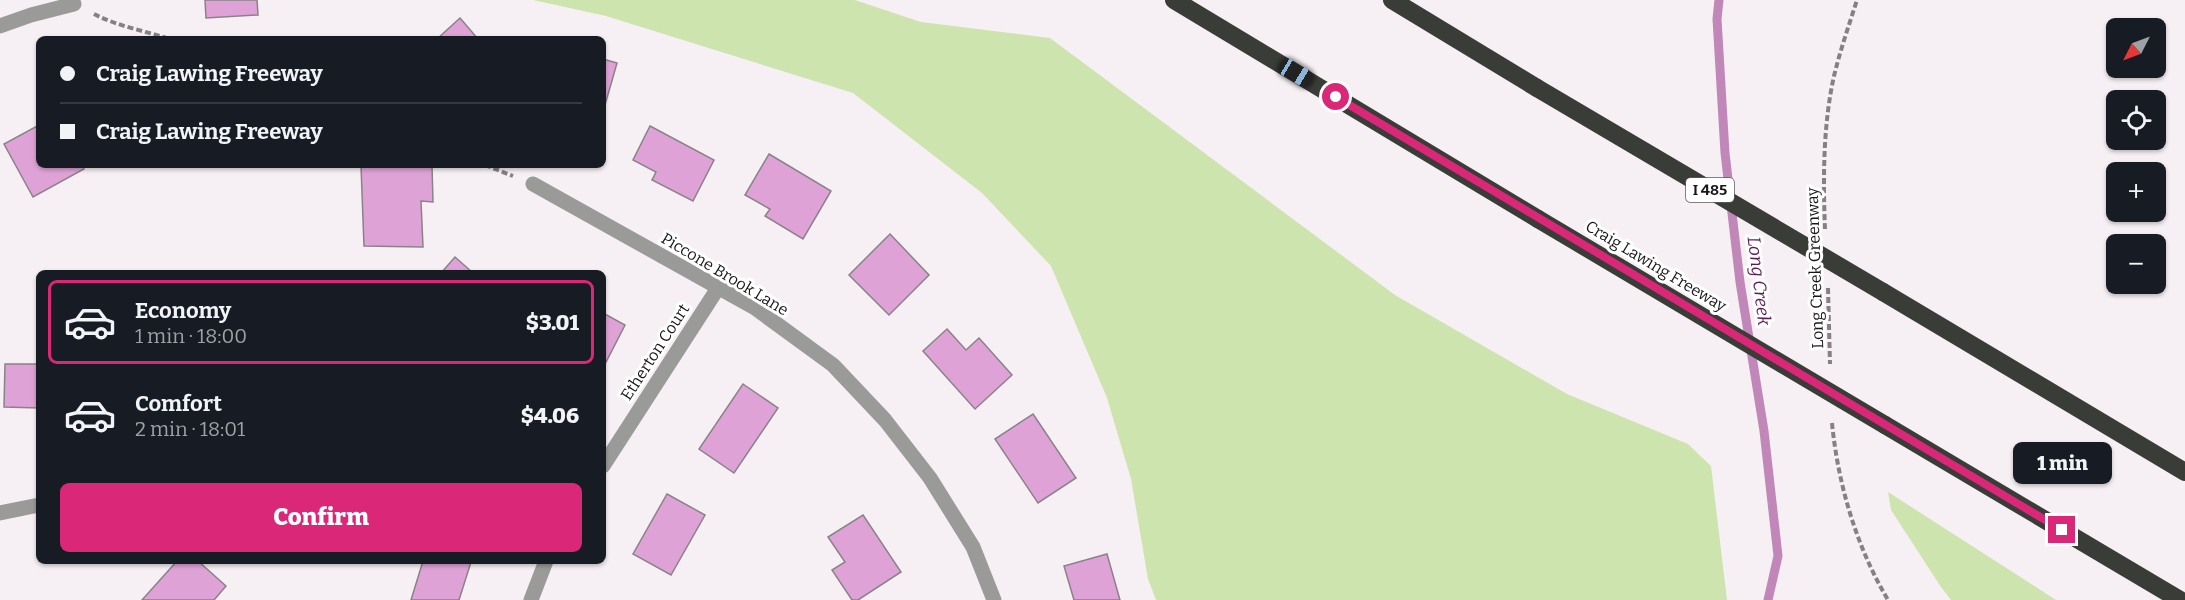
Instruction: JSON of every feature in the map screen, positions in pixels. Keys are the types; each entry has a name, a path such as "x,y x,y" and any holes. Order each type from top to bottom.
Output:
{"highway":[{"name":"Craig Lawing Freeway","path":"1174,0 2180,600"},
{"name":"I 485","path":"1392,0 2185,472"}],"street":[{"path":"0,26 74,4"},
{"name":"Piccone Brook Lane","path":"533,184 755,308 833,365 885,420 930,478 973,547 994,600"},
{"name":"Etherton Court","path":"606,461 718,288"},
{"path":"0,513 36,506"},
{"path":"531,600 545,564"}],"path":[{"name":"Long Creek Greenway","path":"1826,237 1825,162 1830,105 1834,77 1857,0"},
{"path":"74,4 109,22 161,36"},
{"name":"Long Creek Greenway","path":"1827,281 1831,368"},
{"path":"1832,412 1836,459 1844,492 1858,536 1888,600"}],"green space":[{"path":"533,0 855,0 921,22 1050,38 1395,295 1567,394 1688,444 1711,466 1727,600 1156,600 1148,579 1131,479 1107,398 1051,266 982,193 853,93 606,16"},
{"path":"1888,492 2056,600 1951,600 1891,510"}],"building":[{"path":"205,0 257,0 258,15 206,18"},
{"path":"460,18 475,36 440,36"},
{"path":"606,60 617,63 606,102"},
{"path":"650,126 714,160 693,201 652,180 656,172 633,160"},
{"path":"36,127 36,168 84,169 33,197 4,144"},
{"path":"769,154 831,191 803,239 765,216 770,209 745,195"},
{"path":"361,168 432,168 433,202 421,201 423,247 364,246"},
{"path":"890,234 929,275 889,315 849,275"},
{"path":"455,257 470,270 444,270"},
{"path":"606,315 625,325 606,362"},
{"path":"947,329 966,350 979,338 1012,375 975,409 923,351"},
{"path":"5,364 36,364 36,408 4,407"},
{"path":"743,384 778,408 734,473 699,449"},
{"path":"1033,414 1076,478 1038,503 995,439"},
{"path":"667,494 705,515 671,575 633,554"},
{"path":"863,515 901,572 858,600 852,600 832,570 845,562 828,537"},
{"path":"1107,554 1120,600 1074,600 1064,566"},
{"path":"174,564 201,564 226,586 214,600 142,600"},
{"path":"422,564 470,564 459,600 411,600"}],"waterway":[{"name":"Long Creek","path":"1719,0 1717,19 1725,153 1740,282 1764,431 1778,556 1768,600"}],"route":[{"path":"1336,97 2062,530"}]}
